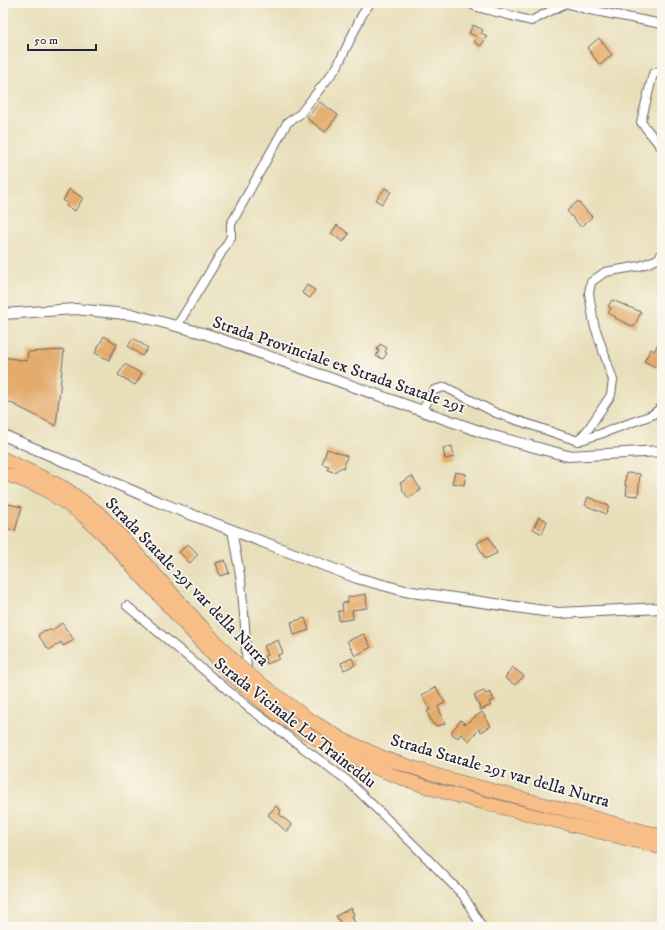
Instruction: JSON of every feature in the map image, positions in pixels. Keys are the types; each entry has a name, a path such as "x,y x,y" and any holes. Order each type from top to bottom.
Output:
{"highway":[{"name":"Strada Statale 291 var della Nurra","path":"3,458 65,488 99,513 204,629 234,669 309,719 344,740 387,759 442,777 662,836"},
{"name":"Strada Statale 291 var della Nurra","path":"3,473 44,489 81,514 103,534 277,713 304,731 357,760 383,772 439,790 508,809 662,848"}],"street":[{"path":"177,326 231,237 230,224 287,123 300,114 336,67 362,15 370,3"},
{"path":"469,3 477,7 530,21 566,3 585,9 662,24"},
{"path":"662,70 652,74 641,122 662,148"},
{"path":"578,441 589,428 611,395 613,380 594,324 589,293 591,282 605,272 640,266 658,260 662,253"},
{"name":"Strada Provinciale ex Strada Statale 291","path":"3,314 74,309 135,315 206,334 490,435 568,456 662,451"},
{"path":"422,411 434,390 446,387 496,413 578,441 652,414 662,407"},
{"path":"3,435 156,501 357,578 405,591 558,612 662,608"},
{"path":"232,530 241,580 249,708"},
{"name":"Strada Vicinale Lu Traineddu","path":"127,606 249,708 348,780 463,895 482,927"}],"building":[{"path":"473,25 483,30 481,33 487,36 481,46 474,42 477,37 469,33"},
{"path":"599,38 612,55 600,65 587,48"},
{"path":"320,102 338,115 325,132 307,118"},
{"path":"385,188 391,192 382,204 376,200"},
{"path":"69,189 83,198 75,211 66,206 68,203 63,201"},
{"path":"578,201 592,217 581,227 567,211"},
{"path":"337,225 349,234 343,242 331,233"},
{"path":"307,285 315,290 310,298 302,293"},
{"path":"612,300 641,312 634,327 608,313 611,308 608,306"},
{"path":"104,336 117,344 109,360 95,353"},
{"path":"133,338 148,348 142,356 128,346"},
{"path":"662,338 662,359 657,368 644,361 651,349 654,351"},
{"path":"380,344 387,348 385,352 387,353 383,359 376,356 379,351 377,350"},
{"path":"64,350 56,426 3,399 3,357 27,361 28,352"},
{"path":"125,364 142,374 135,385 118,375"},
{"path":"452,446 454,457 445,459 443,448"},
{"path":"327,449 347,456 344,468 342,467 334,472 327,470 329,466 322,464"},
{"path":"455,472 466,474 464,485 452,483"},
{"path":"626,473 640,474 638,496 626,495"},
{"path":"412,476 421,490 408,498 400,483"},
{"path":"588,497 609,506 606,514 585,505"},
{"path":"3,503 22,507 15,531 3,528"},
{"path":"539,517 547,521 542,534 533,529"},
{"path":"489,537 497,553 485,559 477,543"},
{"path":"188,544 198,554 190,563 179,552"},
{"path":"225,560 229,573 220,576 216,563"},
{"path":"366,594 367,608 352,610 353,619 339,621 338,611 343,611 342,603 348,602 348,597"},
{"path":"305,618 309,630 294,635 291,622"},
{"path":"62,623 74,640 63,646 61,642 49,650 38,635 45,630 46,632 50,629 51,631"},
{"path":"364,634 371,647 355,656 347,641"},
{"path":"278,640 283,653 278,655 279,659 267,664 264,656 268,655 264,646"},
{"path":"352,658 355,665 344,670 341,663"},
{"path":"512,667 524,676 515,685 505,678"},
{"path":"436,687 445,703 438,706 445,724 437,726 432,723 427,711 430,710 422,695"},
{"path":"484,691 486,694 490,692 494,700 489,702 491,705 481,710 474,695"},
{"path":"482,712 491,726 481,732 479,729 469,741 461,734 458,738 452,734 452,731 461,720 465,724"},
{"path":"276,806 281,811 279,814 292,825 287,832 268,815"},
{"path":"351,908 355,923 348,927 343,927 336,916"}]}
